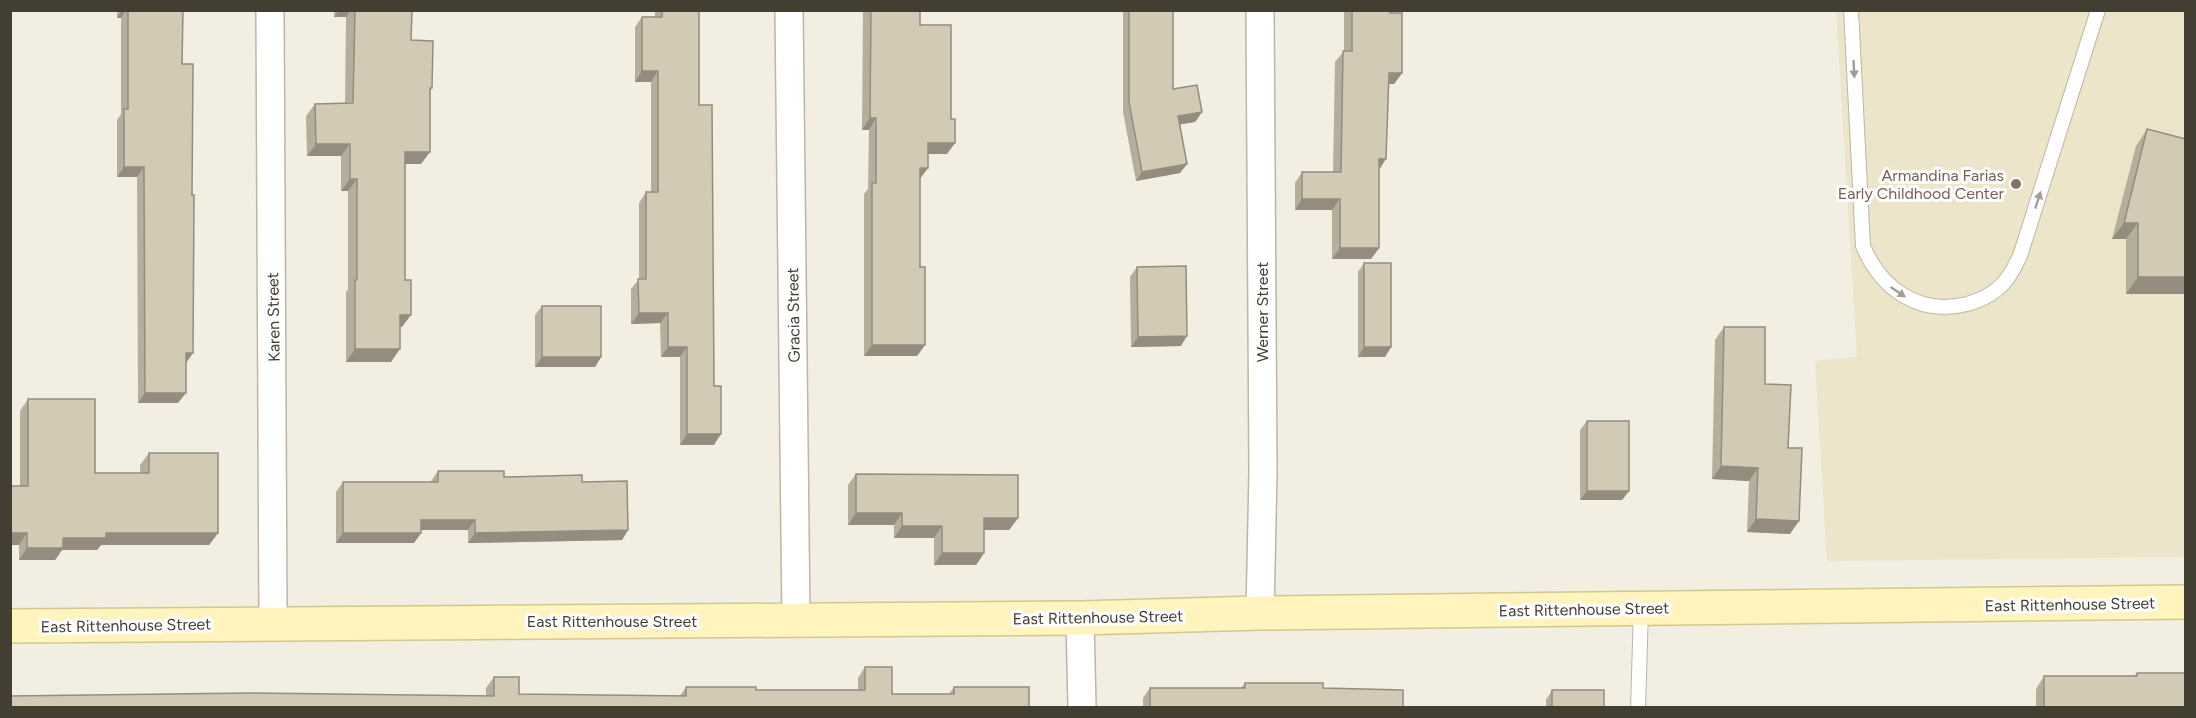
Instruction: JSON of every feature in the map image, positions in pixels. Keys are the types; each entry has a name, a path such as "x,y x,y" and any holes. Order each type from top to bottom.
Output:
{"street":[{"name":"Karen Street","path":"270,10 273,623"},
{"name":"Gracia Street","path":"789,10 796,620"},
{"name":"Werner Street","path":"1260,10 1263,472 1260,613"},
{"name":"East Rittenhouse Street","path":"10,626 1080,618 1260,613 2186,602"},
{"path":"1080,618 1082,708"}],"lane":[{"path":"1851,10 1863,246 1871,265 1882,281 1915,302 1934,307 1954,307 1991,294 2006,281 2020,256 2098,10"},
{"path":"1638,708 1641,609"}],"shaded area":[{"name":"Armandina Farias Early Childhood Center","path":"1836,11 2185,11 2185,557 1827,561 1815,361 1857,357"}],"building":[{"path":"128,10 183,10 182,64 193,64 193,353 186,353 186,393 145,393 144,167 124,167 124,109 128,109"},
{"path":"355,10 412,10 411,40 433,41 430,152 405,152 405,280 411,280 411,315 400,315 400,349 355,349 357,179 350,179 350,144 316,144 315,104 353,103"},
{"path":"662,10 699,10 699,105 712,105 714,386 721,386 721,434 687,434 687,347 668,347 668,313 639,313 638,279 646,279 646,192 658,192 658,71 642,71 642,17 662,17"},
{"path":"871,10 920,10 920,25 951,25 951,119 955,119 955,143 928,143 928,168 920,168 920,267 925,267 925,345 872,345 872,183 876,183 876,118 870,118"},
{"path":"1129,10 1173,10 1173,89 1197,85 1202,112 1178,116 1187,164 1142,172 1129,102"},
{"path":"1352,10 1390,10 1390,13 1402,13 1402,73 1389,73 1386,159 1379,159 1379,248 1340,248 1340,199 1302,199 1302,172 1341,172 1343,51 1352,51"},
{"path":"2147,129 2186,139 2186,277 2138,277 2138,223 2124,223"},
{"path":"1364,263 1391,263 1391,347 1364,347"},
{"path":"1186,266 1187,336 1138,337 1137,267"},
{"path":"542,306 601,306 601,357 542,357"},
{"path":"1724,327 1765,327 1765,384 1791,385 1788,448 1802,448 1799,521 1756,519 1758,468 1721,466"},
{"path":"28,399 95,399 95,473 149,473 149,453 218,453 218,533 106,533 106,538 63,538 63,548 27,548 27,533 10,533 10,486 28,486"},
{"path":"1587,421 1629,421 1629,491 1587,491"},
{"path":"438,471 504,471 504,477 582,475 582,482 627,481 628,530 475,533 475,520 421,520 421,533 343,533 343,482 438,482"},
{"path":"856,474 1018,475 1018,518 984,518 984,553 942,553 942,526 902,526 902,513 856,513"},
{"path":"865,667 892,667 892,694 954,694 954,687 1029,687 1029,708 10,708 10,696 250,693 494,696 494,677 519,677 519,694 686,696 686,687 756,687 756,690 865,690"},
{"path":"2137,673 2186,673 2186,708 2044,708 2044,676 2137,676"},
{"path":"1245,683 1323,683 1323,688 1403,690 1403,708 1150,708 1150,688 1245,688"},
{"path":"1552,690 1604,690 1604,708 1552,708"}],"place":[{"name":"Armandina Farias Early Childhood Center","path":"2016,184"}]}
